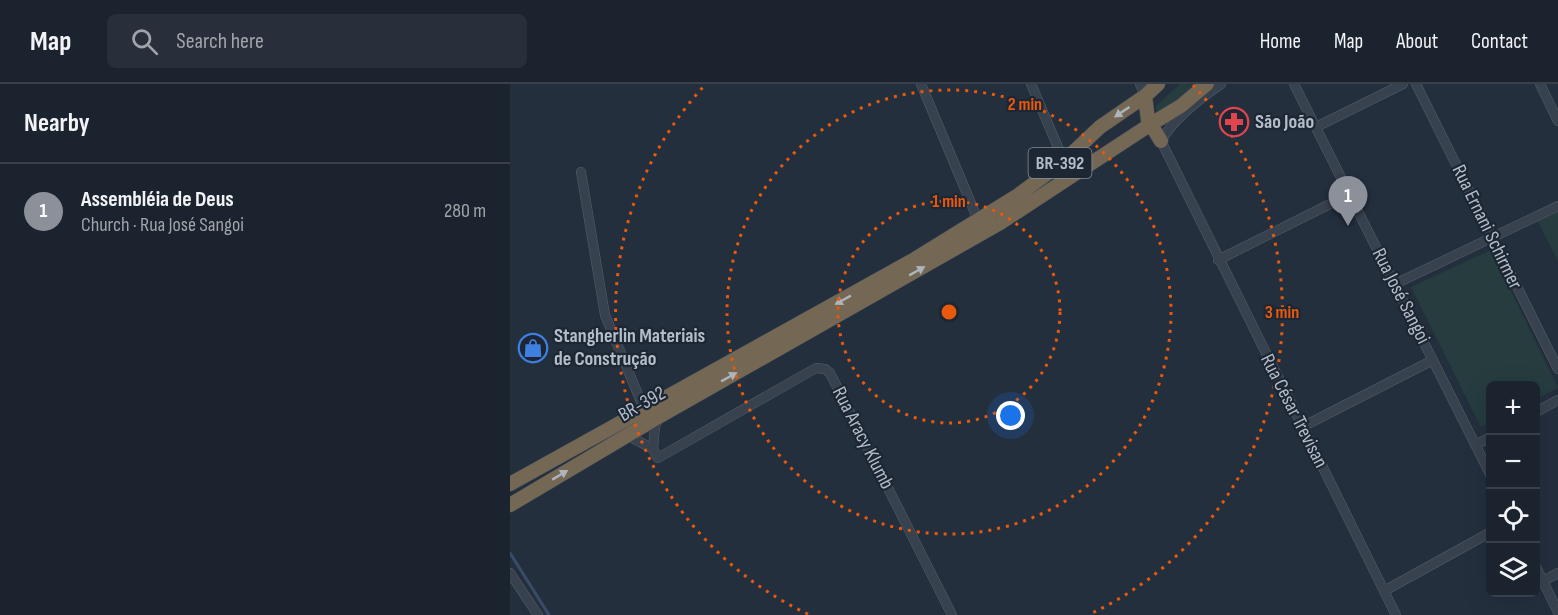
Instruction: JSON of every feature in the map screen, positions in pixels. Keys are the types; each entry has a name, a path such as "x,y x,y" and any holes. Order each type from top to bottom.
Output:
{"highway":[{"name":"BR-392","path":"1151,105 1164,117 1207,84"},
{"name":"BR-392","path":"510,484 894,271 1017,196 1064,160 1100,127 1151,105"},
{"name":"BR-392","path":"510,506 627,435 1000,223 1135,135 1151,105"},
{"path":"1151,105 1164,117"}],"street":[{"path":"921,84 978,220"},
{"path":"1031,84 1064,160"},
{"path":"1151,105 1168,129 1204,96 1221,84"},
{"name":"Rua José Sangoi","path":"1294,84 1486,466"},
{"path":"1316,127 1403,84"},
{"name":"Rua Ernani Schirmer","path":"1416,84 1558,369"},
{"path":"1540,84 1558,122"},
{"name":"Rua César Trevisan","path":"1151,105 1218,260 1396,615"},
{"path":"581,172 605,315 644,409"},
{"path":"1218,260 1350,194"},
{"path":"1395,284 1558,206"},
{"path":"1302,427 1433,360"},
{"name":"Rua Aracy Klumb","path":"653,449 658,458 816,368 825,369 830,374 952,615"},
{"path":"1540,410 1558,400"},
{"path":"627,435 653,449 655,426 660,416"},
{"path":"1475,445 1486,440"},
{"path":"1384,591 1486,535"},
{"path":"510,573 538,615"},
{"path":"1542,581 1558,573"},
{"path":"1540,576 1558,612"}],"green space":[{"path":"1180,84 1197,84 1184,96 1158,112 1156,106"},
{"path":"1558,209 1558,261 1537,220"},
{"path":"1491,250 1558,388 1540,397 1540,381 1486,381 1486,424 1481,427 1411,287"}],"waterway":[{"path":"510,553 549,615"}],"place":[{"name":"São João","path":"1234,122"},
{"name":"Assembléia de Deus","path":"1348,226"},
{"name":"Stangherlin Materiais de Construção","path":"533,348"}]}
